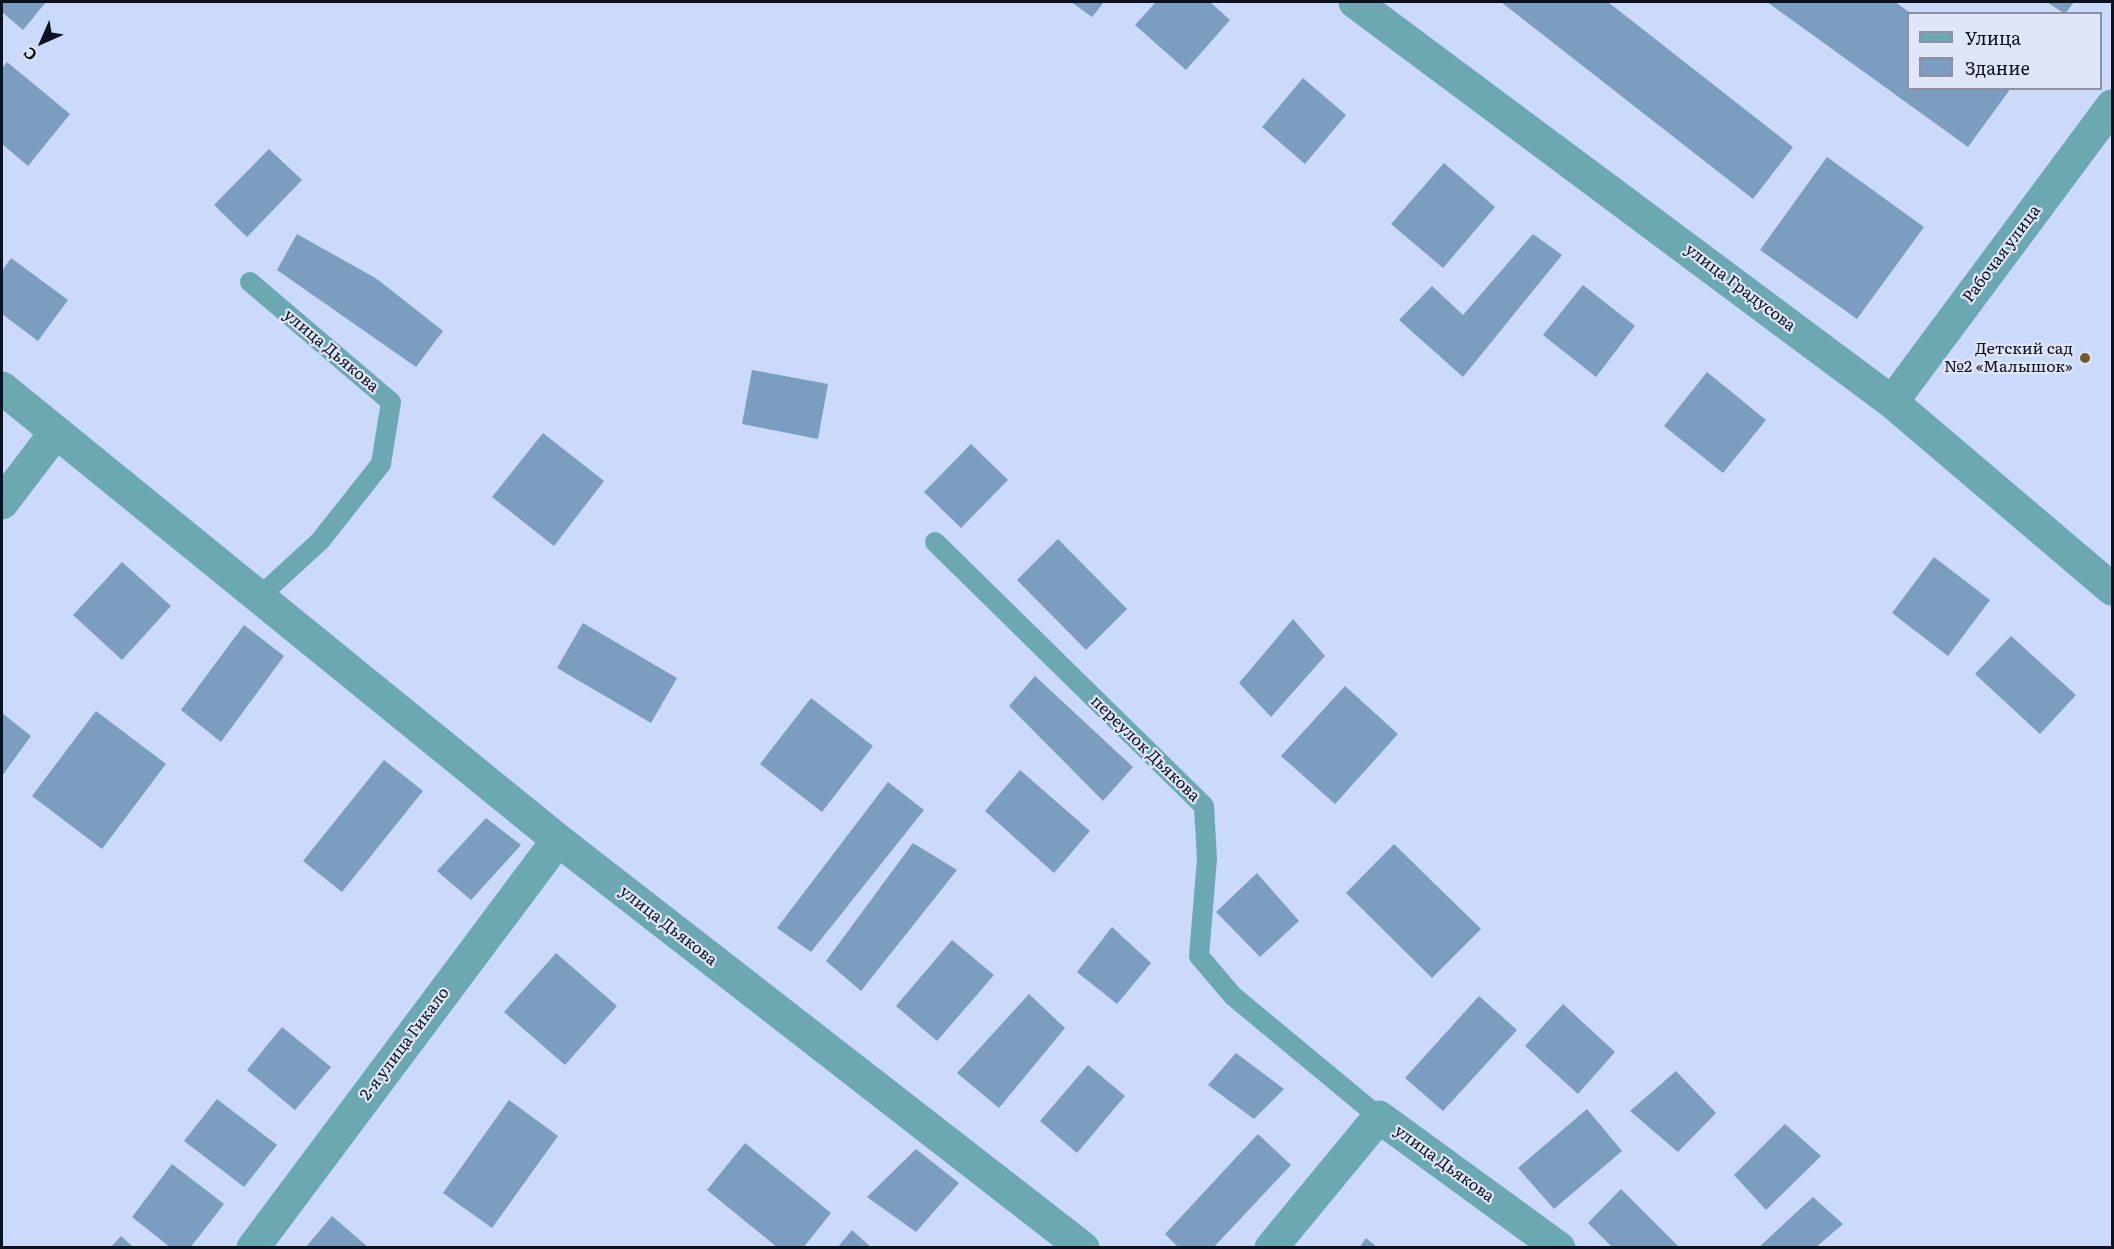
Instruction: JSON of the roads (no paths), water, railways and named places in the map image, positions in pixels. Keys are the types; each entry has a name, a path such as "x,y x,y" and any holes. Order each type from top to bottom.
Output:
{"street":[{"name":"улица Градусова","path":"1355,2 1892,402 2112,589"},
{"name":"Рабочая улица","path":"1892,402 2112,106"},
{"name":"улица Дьякова","path":"2,388 558,840 1083,1248"},
{"path":"2,502 56,432"},
{"name":"2-я улица Гикало","path":"254,1248 558,840"},
{"name":"улица Дьякова","path":"1270,1248 1379,1118 1559,1248"}],"lane":[{"name":"улица Дьякова","path":"250,282 391,402 381,464 320,541 259,597"},
{"name":"переулок Дьякова","path":"935,542 1204,806 1207,859 1199,956 1233,996 1379,1118"}],"place":[{"name":"Детский сад №2 «Малышок»","path":"2085,358"}]}
